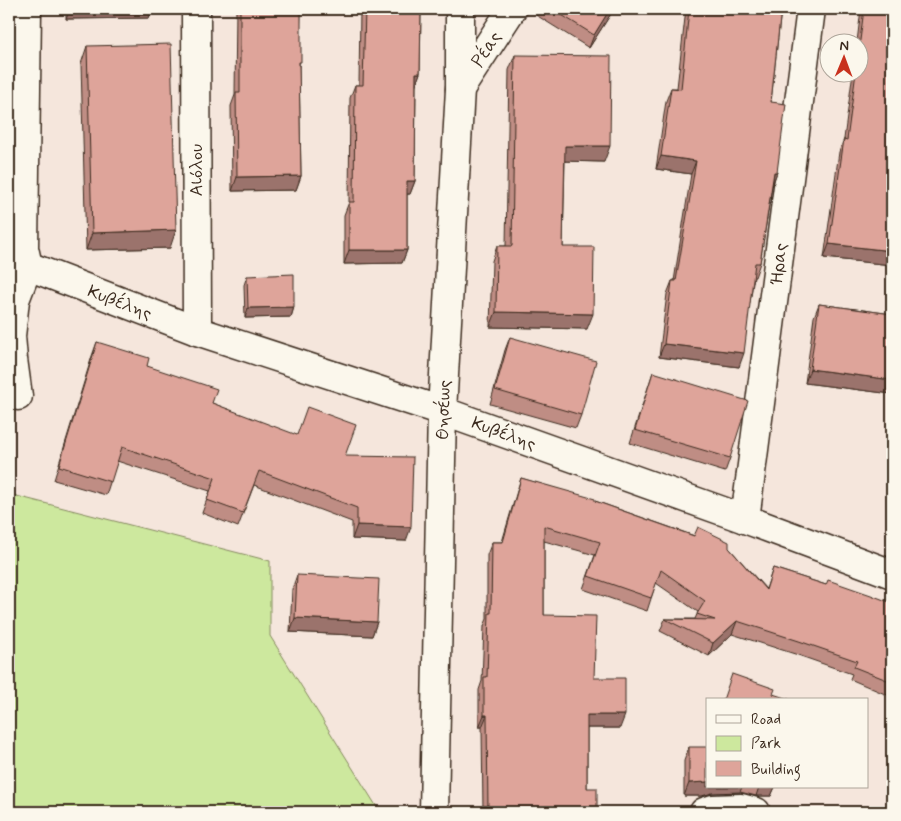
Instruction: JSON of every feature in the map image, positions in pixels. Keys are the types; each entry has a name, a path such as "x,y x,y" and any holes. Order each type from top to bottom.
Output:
{"street":[{"path":"18,396 11,336 15,300 28,266 24,248 27,9"},
{"name":"Αιόλου","path":"196,9 197,331"},
{"name":"Θησέως","path":"434,812 442,411 460,89 460,9"},
{"name":"Ρέας","path":"460,89 509,9"},
{"name":"Ήρας","path":"745,519 811,9"},
{"name":"Κυβέλης","path":"28,266 197,331 442,411 745,519 892,574"},
{"path":"704,812 713,809 741,808 756,812"}],"green space":[{"path":"9,494 270,561 270,636 380,812 9,812"}],"building":[{"path":"240,9 301,9 301,62 299,62 301,176 237,177 236,93 240,93"},
{"path":"365,9 421,9 420,73 416,73 415,181 407,181 407,250 349,250 349,202 354,202 355,85 363,85"},
{"path":"552,9 610,9 594,35"},
{"path":"689,9 781,9 771,102 786,104 777,172 774,172 760,263 755,263 744,353 664,344 672,281 676,281 696,161 661,156 671,88 681,89"},
{"path":"864,9 892,9 892,251 829,244 844,139 847,140 855,82 868,82 868,32 861,32"},
{"path":"171,44 176,230 92,233 87,46"},
{"path":"515,55 611,56 610,146 565,146 563,247 594,247 593,314 496,312 497,246 512,246"},
{"path":"294,274 294,307 248,308 247,276"},
{"path":"819,304 892,314 892,380 810,369"},
{"path":"510,337 596,361 581,415 495,390"},
{"path":"97,342 149,358 147,366 217,389 212,403 297,435 307,407 356,425 345,456 413,457 411,527 357,525 357,508 259,471 243,513 207,500 215,478 122,447 111,482 59,466"},
{"path":"653,372 748,401 730,458 635,430"},
{"path":"521,478 595,499 595,501 694,536 698,527 729,542 729,548 766,590 773,568 826,585 828,580 892,603 892,682 854,667 857,661 737,621 713,643 665,619 715,620 697,614 705,601 661,570 651,598 588,576 600,542 544,526 544,615 596,616 594,678 625,678 625,715 587,715 587,788 597,788 597,812 488,812 487,715 484,715 484,677 487,677 489,613 491,613 492,542 503,542"},
{"path":"297,575 379,579 377,622 295,618"},
{"path":"732,674 775,689 773,694 785,698 724,698"},
{"path":"689,747 706,747 706,782 689,783"},
{"path":"735,810 744,810 753,812 734,812"}]}
